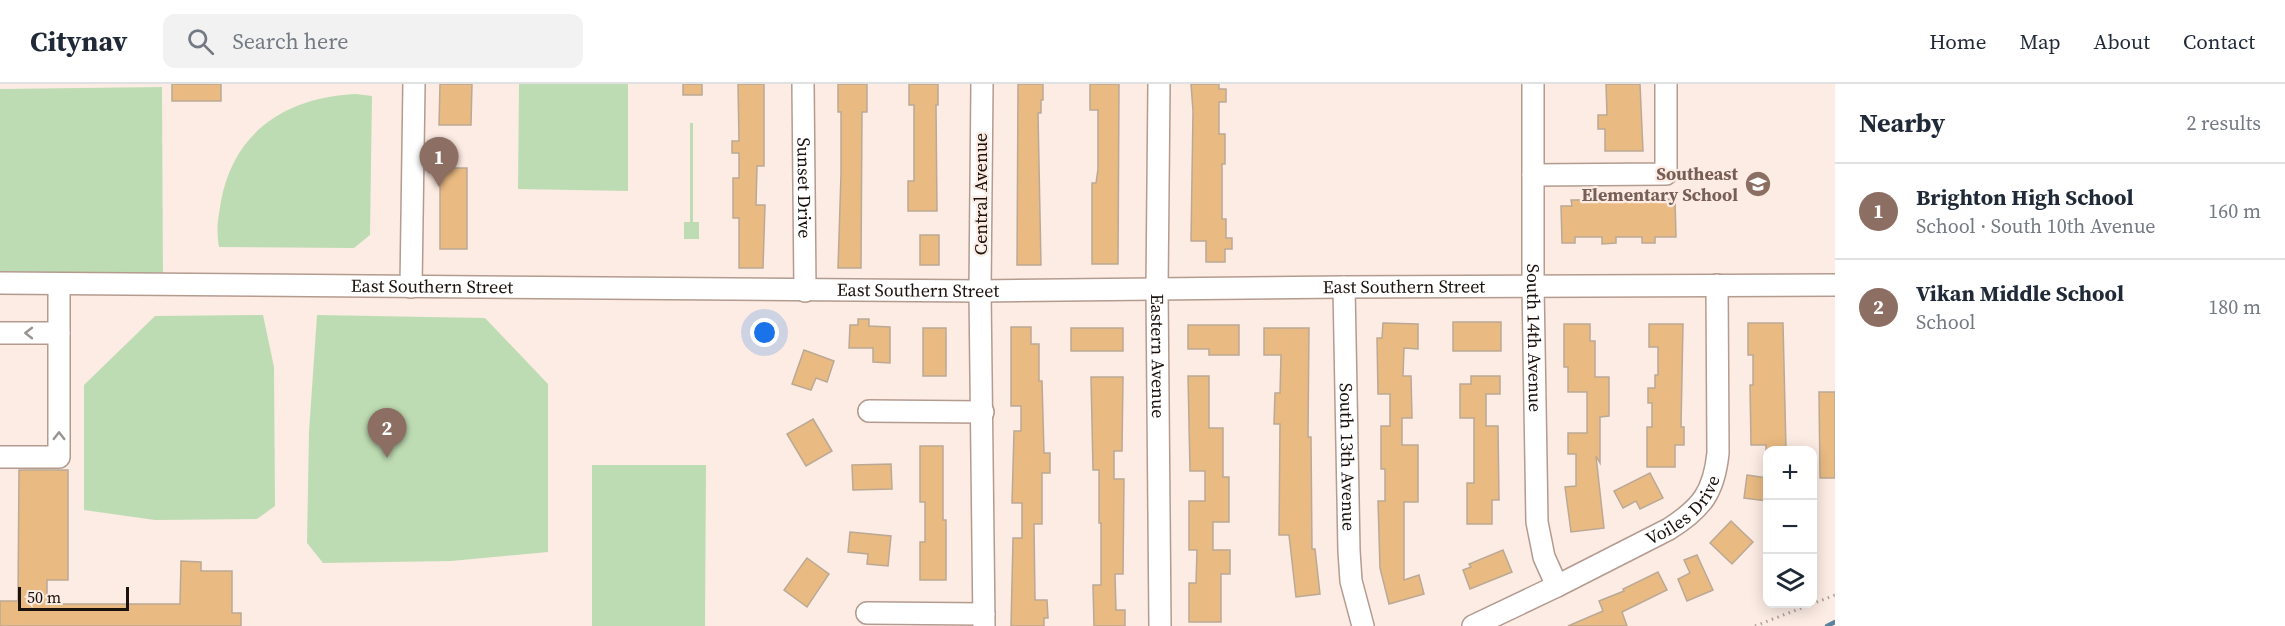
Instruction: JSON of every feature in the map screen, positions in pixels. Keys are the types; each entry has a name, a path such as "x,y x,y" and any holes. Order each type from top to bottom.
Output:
{"street":[{"path":"411,287 414,84"},
{"name":"Sunset Drive","path":"803,84 805,291"},
{"name":"Central Avenue","path":"867,613 984,620 980,291 982,84"},
{"name":"Eastern Avenue","path":"1159,84 1156,289 1160,626"},
{"name":"South 14th Avenue","path":"1533,84 1533,286 1537,522 1545,557 1557,586"},
{"path":"1533,175 1666,174 1666,84"},
{"name":"East Southern Street","path":"0,283 805,291 1835,285"},
{"path":"0,457 59,457 59,284"},
{"name":"Voiles Drive","path":"1473,626 1669,529 1704,502 1714,478 1718,453 1717,285"},
{"name":"South 13th Avenue","path":"1344,287 1349,551 1351,581 1363,626"},
{"path":"0,333 59,333"},
{"path":"868,411 983,412"}],"path":[{"path":"1755,626 1835,595"}],"green space":[{"path":"519,84 628,84 628,191 518,189"},
{"path":"162,87 163,285 0,283 0,89"},
{"path":"356,94 372,96 370,235 354,248 219,247 218,219 228,176 238,155 251,137 268,122 286,111 308,102"},
{"path":"690,123 693,123 693,222 699,222 699,239 684,239 684,222 690,222"},
{"path":"263,315 274,367 275,506 257,519 155,520 84,510 84,385 155,316"},
{"path":"317,315 485,318 548,384 548,552 451,561 323,563 307,543 309,432"},
{"path":"592,465 706,465 705,626 592,626"}],"building":[{"path":"172,84 221,84 221,101 172,101"},
{"path":"440,84 472,84 471,125 439,125"},
{"path":"683,84 702,84 702,95 683,95"},
{"path":"738,84 764,84 764,166 757,166 756,205 765,205 763,268 739,268 739,218 733,218 733,178 739,178 739,153 732,153 732,141 739,141"},
{"path":"838,84 867,84 867,112 862,112 861,268 838,268 841,112 838,112"},
{"path":"909,84 938,84 938,105 936,105 937,211 908,211 908,181 914,181 914,105 909,105"},
{"path":"1018,84 1043,84 1041,113 1038,113 1041,265 1017,265"},
{"path":"1090,84 1119,84 1118,264 1092,264 1092,183 1096,183 1098,169 1098,110 1090,110"},
{"path":"1191,84 1219,84 1219,89 1226,89 1226,102 1219,102 1219,134 1225,134 1225,164 1222,164 1222,219 1226,219 1226,238 1232,238 1232,249 1225,249 1225,262 1206,262 1206,241 1191,241 1193,111"},
{"path":"1606,84 1640,84 1643,151 1605,151 1605,129 1598,129 1598,115 1607,115"},
{"path":"440,168 467,168 467,249 440,249"},
{"path":"1675,199 1676,237 1655,237 1655,243 1642,243 1642,237 1616,237 1616,243 1602,244 1602,237 1575,237 1575,243 1562,243 1561,206 1572,206 1571,200"},
{"path":"920,235 939,235 939,265 920,265"},
{"path":"858,319 869,319 869,326 890,327 890,363 873,362 873,348 849,348 850,325 858,325"},
{"path":"1453,322 1501,322 1501,351 1453,351"},
{"path":"1383,323 1418,324 1418,349 1404,348 1403,376 1411,376 1412,418 1402,418 1402,445 1418,445 1418,502 1404,502 1404,580 1419,575 1424,594 1389,604 1380,568 1378,501 1385,501 1385,469 1381,469 1381,426 1390,426 1390,394 1378,394 1377,338 1382,338"},
{"path":"1748,323 1783,323 1786,446 1751,445 1750,385 1753,385 1753,355 1748,355"},
{"path":"1564,324 1590,324 1590,341 1595,341 1595,377 1609,377 1609,416 1600,417 1600,463 1596,456 1604,528 1571,532 1565,487 1576,486 1576,454 1568,454 1568,433 1587,433 1587,392 1568,392 1568,367 1564,367"},
{"path":"1649,324 1683,324 1681,427 1684,427 1684,445 1675,445 1675,467 1647,467 1647,427 1652,427 1652,403 1648,403 1648,388 1655,388 1655,375 1658,375 1658,347 1649,347"},
{"path":"1188,325 1239,325 1239,355 1209,355 1209,349 1188,349"},
{"path":"1011,327 1031,327 1031,344 1039,344 1044,453 1050,453 1050,473 1042,473 1042,524 1034,524 1035,600 1047,600 1048,618 1044,618 1044,626 1011,626 1013,538 1022,538 1022,503 1012,503 1014,431 1021,431 1021,406 1011,406"},
{"path":"923,328 946,328 946,376 923,376"},
{"path":"1071,328 1123,328 1123,351 1071,351"},
{"path":"1264,328 1309,328 1308,437 1311,437 1312,549 1315,549 1320,594 1296,597 1289,535 1279,535 1280,424 1274,424 1275,393 1280,393 1281,355 1264,355"},
{"path":"804,350 834,361 827,382 816,378 811,390 792,384"},
{"path":"1188,376 1209,376 1209,428 1223,428 1223,477 1229,477 1229,522 1213,522 1213,550 1230,550 1230,574 1221,574 1221,622 1189,622 1189,583 1196,583 1197,550 1189,550 1189,501 1205,501 1205,471 1190,471"},
{"path":"1471,376 1500,376 1500,394 1486,394 1486,426 1498,426 1499,500 1492,500 1492,524 1467,524 1467,483 1474,483 1474,418 1460,418 1460,384 1471,384"},
{"path":"1091,377 1123,377 1122,451 1114,451 1114,479 1124,479 1123,574 1115,574 1116,610 1125,610 1125,626 1094,626 1093,585 1101,585 1101,523 1099,523 1099,470 1093,470"},
{"path":"1819,392 1835,392 1835,478 1820,478"},
{"path":"813,419 832,451 806,466 787,434"},
{"path":"920,446 943,446 946,580 920,580 920,542 925,542 925,502 920,502"},
{"path":"891,464 892,489 853,490 852,465"},
{"path":"19,470 68,470 68,580 47,580 47,604 180,604 181,561 201,562 201,571 232,571 232,613 241,613 241,626 0,626 0,601 18,601"},
{"path":"1650,473 1663,498 1640,509 1636,501 1623,508 1614,491"},
{"path":"1747,475 1763,477 1763,500 1744,498"},
{"path":"1731,521 1753,542 1732,564 1710,543"},
{"path":"850,532 891,536 888,566 867,564 868,554 848,552"},
{"path":"1503,550 1512,572 1470,589 1463,570 1471,567 1469,564"},
{"path":"1697,555 1713,590 1687,601 1678,579 1690,573 1684,560"},
{"path":"807,558 829,574 807,607 784,590"},
{"path":"1658,572 1667,590 1622,612 1627,626 1568,626 1603,611 1599,601 1624,591 1623,589"}],"waterway":[{"path":"1827,626 1835,622"}],"place":[{"name":"Southeast Elementary School","path":"1758,184"},
{"name":"Brighton High School","path":"439,187"},
{"name":"Vikan Middle School","path":"387,458"}]}
